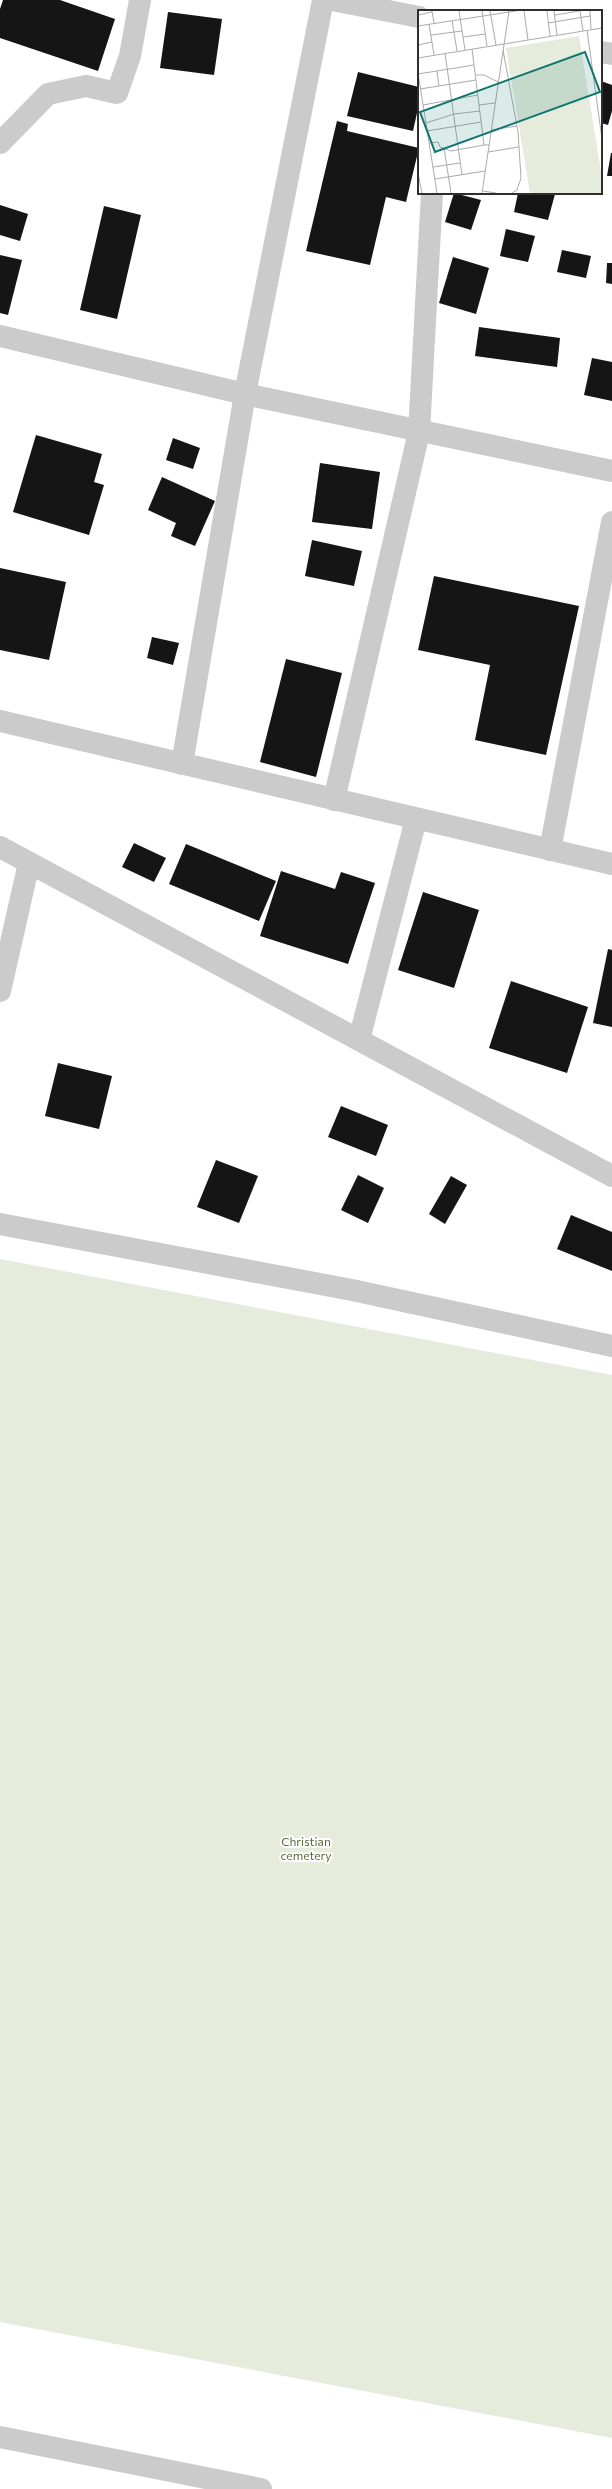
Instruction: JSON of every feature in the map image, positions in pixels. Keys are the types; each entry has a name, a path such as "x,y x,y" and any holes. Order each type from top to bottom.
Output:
{"street":[{"path":"3,137 48,94 86,86 117,93 130,56 140,0"},
{"path":"182,764 245,394 323,0"},
{"path":"332,0 418,17"},
{"path":"602,52 612,54"},
{"path":"334,800 419,432 432,194"},
{"path":"0,336 245,394 419,432 612,471"},
{"path":"550,850 612,522"},
{"path":"0,721 612,864"},
{"path":"359,1040 416,819"},
{"path":"0,847 612,1176"},
{"path":"0,991 29,863"},
{"path":"0,1224 352,1290 612,1346"},
{"path":"0,2437 261,2489"}],"green space":[{"name":"Christian cemetery","path":"0,1259 612,1375 612,2438 0,2322"}],"building":[{"path":"3,0 60,0 115,19 98,71 0,38 0,9"},
{"path":"168,12 222,19 214,75 160,68"},
{"path":"358,72 418,87 418,108 413,131 347,116"},
{"path":"602,81 612,85 612,111 608,125 602,123"},
{"path":"337,121 348,124 347,131 418,148 406,202 386,197 370,265 306,251"},
{"path":"611,153 612,176 607,176"},
{"path":"454,194 481,200 471,230 445,222"},
{"path":"518,194 555,194 548,220 514,212"},
{"path":"0,205 28,214 20,241 0,235"},
{"path":"104,206 141,215 117,319 80,310"},
{"path":"506,229 535,236 528,262 500,256"},
{"path":"562,250 591,256 586,278 557,272"},
{"path":"0,255 22,260 8,315 0,313"},
{"path":"453,257 489,268 476,314 439,303"},
{"path":"607,263 612,263 612,284 606,283"},
{"path":"479,327 560,338 557,367 475,356"},
{"path":"592,358 612,362 612,401 584,395"},
{"path":"36,435 102,454 94,482 104,485 89,535 13,512"},
{"path":"173,438 200,448 193,469 166,460"},
{"path":"320,463 380,472 372,529 312,522"},
{"path":"162,477 215,501 195,546 171,536 176,523 148,510"},
{"path":"312,540 362,551 354,586 305,576"},
{"path":"0,568 66,582 49,660 0,650"},
{"path":"434,576 579,606 546,755 475,740 490,665 418,650"},
{"path":"152,637 179,643 173,665 147,658"},
{"path":"286,659 342,673 316,777 260,762"},
{"path":"134,843 166,858 154,882 122,867"},
{"path":"186,844 276,881 259,921 169,884"},
{"path":"281,871 335,889 341,872 375,883 348,964 260,936"},
{"path":"423,892 479,910 454,988 398,970"},
{"path":"608,949 612,950 612,1027 593,1023"},
{"path":"511,981 588,1007 567,1073 489,1048"},
{"path":"58,1063 112,1076 99,1129 45,1116"},
{"path":"341,1106 388,1125 376,1156 328,1137"},
{"path":"216,1160 258,1176 239,1223 197,1207"},
{"path":"358,1175 384,1188 368,1223 341,1210"},
{"path":"451,1176 467,1185 445,1224 429,1214"},
{"path":"571,1215 612,1232 612,1271 557,1249"}]}
